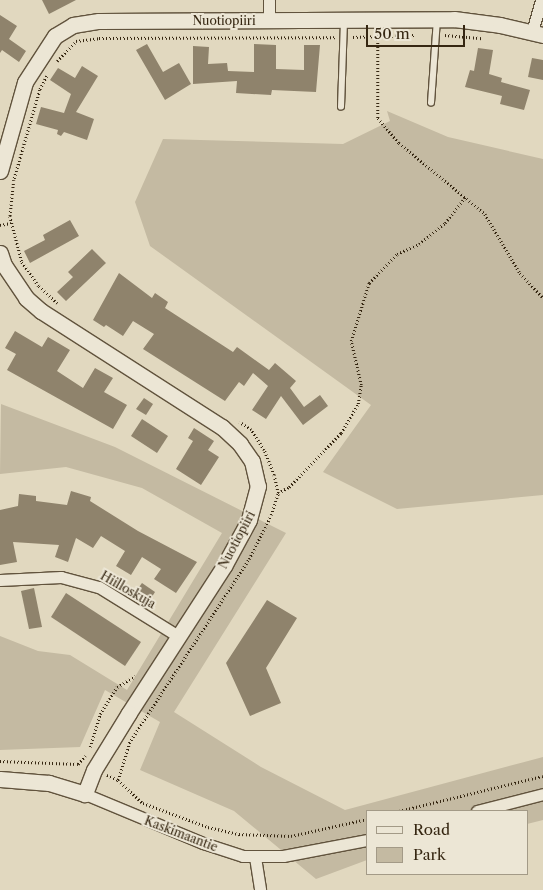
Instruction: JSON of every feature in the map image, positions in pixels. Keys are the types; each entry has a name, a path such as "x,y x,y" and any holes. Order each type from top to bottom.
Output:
{"street":[{"path":"269,0 269,21"},
{"path":"537,33 541,0"},
{"name":"Nuotiopiiri","path":"0,171 25,82 55,36 73,25 99,21 269,21 344,18 437,27 500,25 537,33"},
{"name":"Nuotiopiiri","path":"1,261 26,298 40,311 222,428 252,461 258,486 256,504 249,520 94,770 85,794"},
{"name":"Hiilloskuja","path":"0,580 60,577 99,587 178,636"},
{"name":"Kaskimaantie","path":"0,779 49,783 85,794 202,843 255,857 304,853 366,840"},
{"path":"481,810 543,794"},
{"path":"255,857 260,890"}],"lane":[{"path":"341,107 344,18"},
{"path":"431,103 437,27"}],"path":[{"path":"55,64 76,41 99,38 378,36 437,27 491,39"},
{"path":"378,36 378,118 399,143 485,214 520,274 543,298"},
{"path":"50,71 40,90 14,180 11,223 22,262 39,286 58,304"},
{"path":"278,493 290,487 341,433 358,404 361,385 351,341 370,283 397,254 420,244 445,223 465,197"},
{"path":"0,225 11,223"},
{"path":"118,780 129,743 249,559 271,515 278,493 264,450 251,430 236,420"},
{"path":"78,764 97,732 100,714 117,687 140,673"},
{"path":"0,761 78,764 118,780 143,803 208,827 239,834 290,836 366,819"},
{"path":"403,810 543,776"}],"green space":[{"path":"387,111 448,137 543,159 543,495 397,509 323,472 371,405 150,246 135,202 163,139 343,144 390,121"},
{"path":"1,404 115,447 286,533 174,712 261,767 345,810 543,757 543,820 528,824 528,810 366,810 366,860 316,879 234,811 140,770 160,722 105,690 80,747 0,750 0,636 38,651 70,655 127,690 222,533 142,488 66,467 0,474"}],"building":[{"path":"42,0 76,0 49,14"},
{"path":"0,15 17,26 9,39 26,51 19,62 2,50 0,53"},
{"path":"147,44 163,72 179,63 191,84 165,100 136,50"},
{"path":"254,44 276,45 276,69 304,70 304,45 320,45 316,92 272,90 271,95 236,93 237,81 193,84 193,46 209,47 208,64 227,63 228,71 254,72"},
{"path":"478,48 493,50 489,74 502,78 501,82 530,90 524,110 500,104 502,96 465,87 470,70 474,71"},
{"path":"532,58 543,60 543,80 528,77"},
{"path":"82,66 98,76 76,112 94,119 87,140 64,132 61,136 57,134 58,130 36,124 41,107 64,113 71,94 50,80 58,68 75,78"},
{"path":"70,220 79,236 30,263 24,251 45,240 43,235"},
{"path":"92,249 106,263 66,301 57,292 73,277 68,272"},
{"path":"119,273 152,298 155,293 168,302 165,308 233,352 237,347 269,370 275,363 296,381 290,388 304,407 320,395 328,406 303,425 281,396 266,419 252,410 268,386 253,373 244,386 239,382 225,401 143,349 154,334 133,321 123,336 106,325 104,327 93,320"},
{"path":"15,331 42,347 48,337 70,350 57,371 83,388 95,368 113,378 104,392 127,405 113,429 7,370 16,354 5,348"},
{"path":"144,398 153,404 146,415 136,409"},
{"path":"142,419 168,436 157,453 131,436"},
{"path":"194,428 214,441 208,450 219,457 201,485 176,469 193,441 188,438"},
{"path":"71,491 91,497 90,501 138,531 197,562 176,593 154,579 161,569 142,557 131,575 116,566 125,551 101,536 93,548 76,538 68,562 55,557 59,545 13,542 17,562 0,565 0,510 18,506 19,494 36,496 36,501 67,505"},
{"path":"142,583 155,592 148,603 134,594"},
{"path":"34,588 42,627 29,629 21,591"},
{"path":"66,593 141,642 125,666 51,617"},
{"path":"267,600 297,618 266,668 281,703 250,716 226,663"}]}
